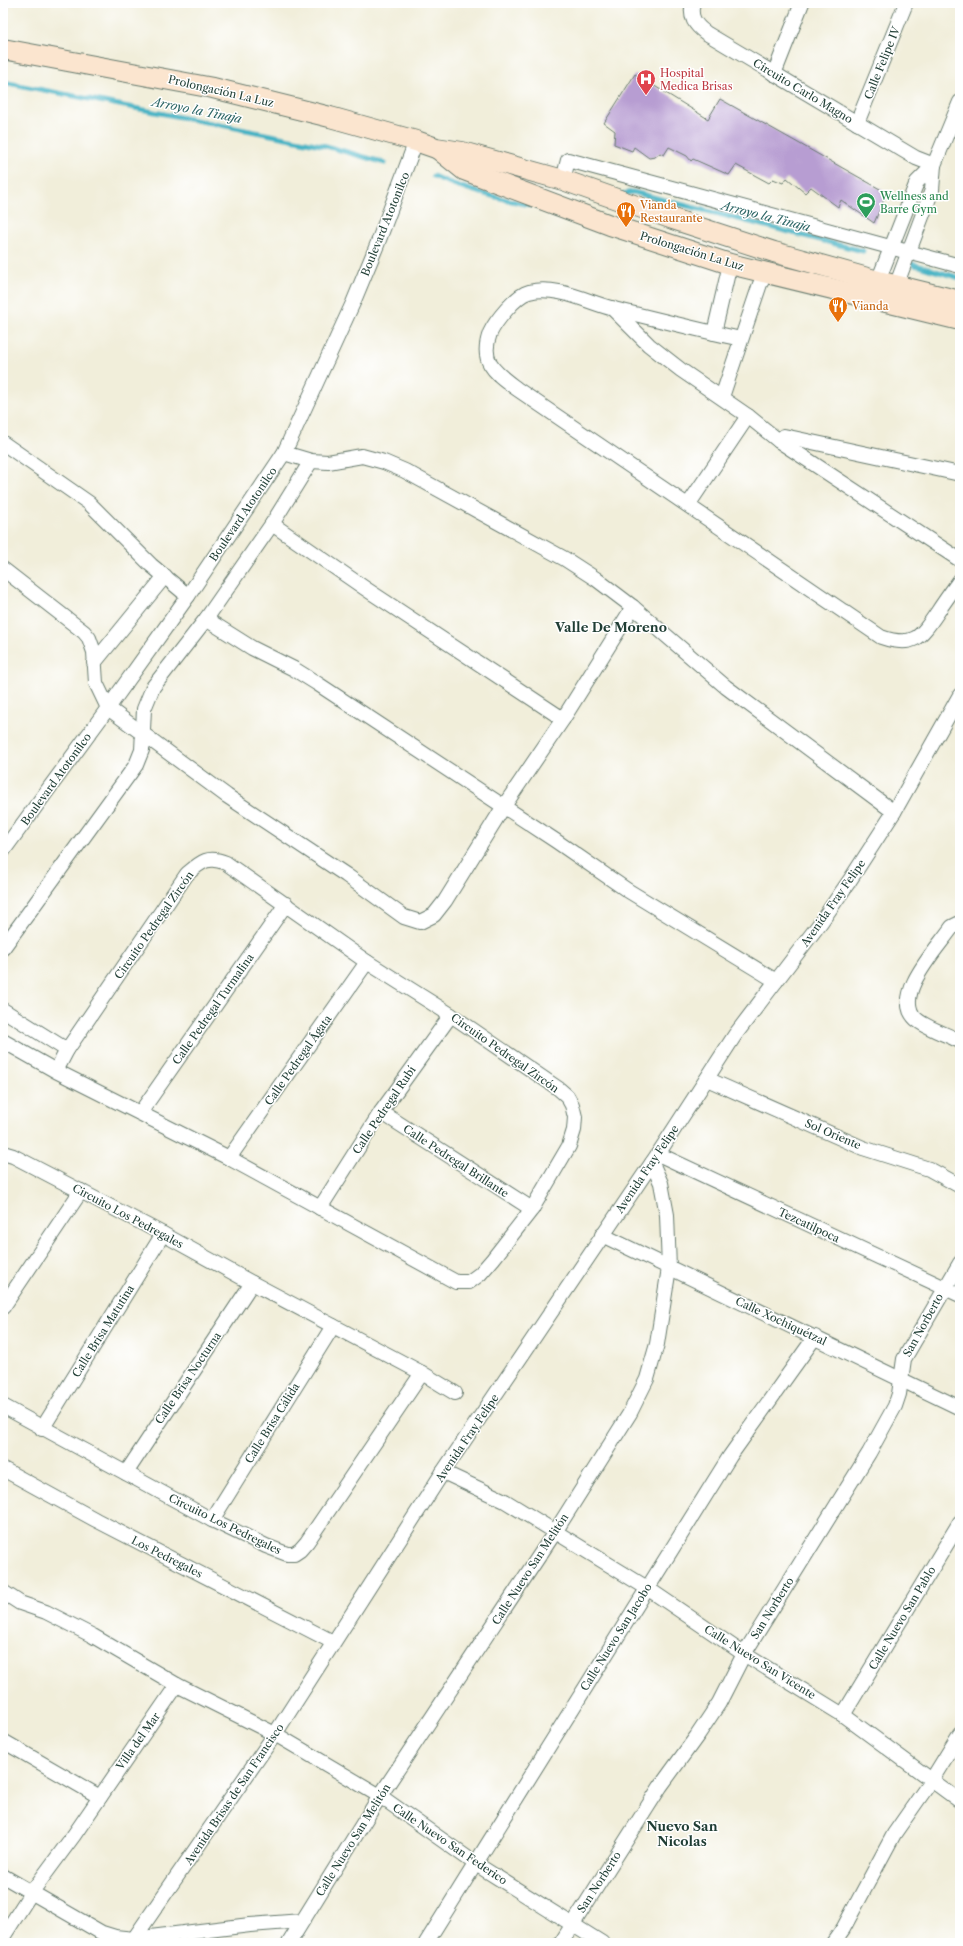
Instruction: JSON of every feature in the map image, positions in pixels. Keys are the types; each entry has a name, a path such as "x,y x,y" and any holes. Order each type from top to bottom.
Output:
{"main road":[{"name":"Prolongación La Luz","path":"3,50 213,88 416,141 436,148 462,152 563,180 736,240 887,283 960,301"},
{"name":"Prolongación La Luz","path":"436,148 464,170 610,226 766,274 960,320"}],"street":[{"name":"Circuito Carlo Magno","path":"693,3 691,18 697,26 774,74 916,158 934,165"},
{"path":"774,74 802,3"},
{"name":"Calle Felipe IV","path":"857,123 906,3"},
{"path":"887,283 908,252 932,190 934,165 960,102"},
{"name":"Boulevard Atotonilco","path":"3,851 188,596 284,453 353,303 377,245 416,141"},
{"path":"563,180 568,160 960,266"},
{"path":"887,283 890,247 917,182 934,165"},
{"path":"714,333 730,264"},
{"path":"722,397 760,284 766,274"},
{"path":"741,339 612,308 555,291 542,290 527,292 510,306 491,331 486,344 486,357 494,371 517,390 875,633 895,642 908,641 922,635 960,580"},
{"path":"612,308 649,345 680,370 722,397 779,441 960,560"},
{"path":"688,505 748,416"},
{"path":"779,441 784,436 960,474"},
{"path":"3,443 89,503 152,565 188,596"},
{"path":"284,453 311,462 328,462 362,456 384,462 405,471 565,559 596,579 633,607 726,687 894,812"},
{"path":"3,948 136,765 142,750 144,735 144,709 153,687 206,619 272,524 311,462"},
{"path":"272,524 360,585 563,719"},
{"path":"3,570 84,632 89,638 94,652 96,683 108,708 227,796 346,875 404,917 412,921 420,922 427,920 434,915 445,900 504,806 563,719 633,607"},
{"path":"94,663 165,576"},
{"path":"206,619 252,648 294,669 318,684 504,806 627,890 776,982"},
{"name":"Avenida Fray Felipe","path":"333,1642 602,1235 655,1159 735,1035 821,922 894,812 960,695"},
{"name":"Circuito Pedregal Zircón","path":"3,1041 56,1071 229,1158 456,1282 469,1282 480,1274 494,1259 532,1209 569,1146 574,1130 572,1105 567,1096 559,1089 451,1015 368,962 286,904 217,858 208,859 199,863 187,874 67,1050 56,1071"},
{"name":"Calle Pedregal Turmalina","path":"140,1113 286,904"},
{"path":"960,923 952,927 913,982 908,996 908,1004 911,1013 918,1020 960,1041"},
{"name":"Calle Pedregal Ágata","path":"229,1158 368,962"},
{"path":"3,1010 67,1050"},
{"name":"Calle Pedregal Rubí","path":"320,1208 381,1112 451,1015"},
{"name":"Sol Oriente","path":"706,1078 863,1148 929,1169 960,1186"},
{"name":"Calle Pedregal Brillante","path":"381,1112 532,1209"},
{"name":"Circuito Los Pedregales","path":"3,1153 13,1156 163,1234 252,1283 422,1372 455,1393"},
{"name":"Calle Nuevo San Melitón","path":"289,1943 380,1796 555,1532 630,1413 647,1379 657,1344 669,1268 667,1215 655,1159"},
{"name":"Tezcatilpoca","path":"655,1159 960,1295"},
{"path":"3,1307 81,1191"},
{"name":"Calle Brisa Matutina","path":"42,1429 163,1234"},
{"name":"Calle Xochiquétzal","path":"602,1235 901,1381 960,1408"},
{"name":"San Norberto","path":"561,1943 660,1787 714,1710 744,1654 869,1453 895,1406 904,1359 960,1262"},
{"name":"Calle Brisa Nocturna","path":"126,1473 252,1283"},
{"name":"Calle Brisa Cálida","path":"212,1520 333,1326"},
{"name":"Calle Nuevo San Jacobo","path":"426,1943 730,1456 815,1338"},
{"name":"Circuito Los Pedregales","path":"3,1406 42,1429 212,1520 280,1552 294,1554 300,1550 422,1372"},
{"name":"Los Pedregales","path":"3,1469 96,1520 333,1642"},
{"name":"Calle Nuevo San Vicente","path":"444,1472 493,1495 647,1588 744,1654 843,1715 960,1801"},
{"name":"Calle Nuevo San Pablo","path":"843,1715 960,1522"},
{"name":"Calle Nuevo San Federico","path":"3,1592 20,1603 46,1612 93,1636 178,1685 275,1734 380,1796 476,1864 602,1943"},
{"name":"Avenida Brisas de San Francisco","path":"133,1941 275,1734 333,1642"},
{"name":"Villa del Mar","path":"3,1937 32,1893 178,1685"},
{"path":"833,1943 843,1929 894,1834 931,1781 960,1734"},
{"path":"3,1742 100,1797"},
{"path":"3,1876 102,1933 133,1941 250,1925 302,1921"}],"building":[{"path":"635,74 708,119 720,99 887,193 874,223 841,200 838,207 811,187 805,193 787,178 783,183 773,179 769,183 736,165 729,175 693,159 691,161 687,156 669,147 664,155 660,153 655,157 649,158 634,147 632,151 614,144 615,131 604,123"}],"waterway":[{"name":"Arroyo la Tinaja","path":"3,82 326,146 385,163"},
{"name":"Arroyo la Tinaja","path":"433,176 481,193 530,205"},
{"name":"Arroyo la Tinaja","path":"623,194 633,192 863,251"},
{"name":"Arroyo la Tinaja","path":"912,264 960,278"}],"place":[{"name":"Hospital Medica Brisas","path":"646,96"},
{"name":"Wellness and Barre Gym","path":"866,219"},
{"name":"Vianda Restaurante","path":"626,228"},
{"name":"Vianda","path":"838,323"}],"district":[{"name":"Valle De Moreno","path":"611,627"},
{"name":"Nuevo San Nicolas","path":"682,1834"}]}
